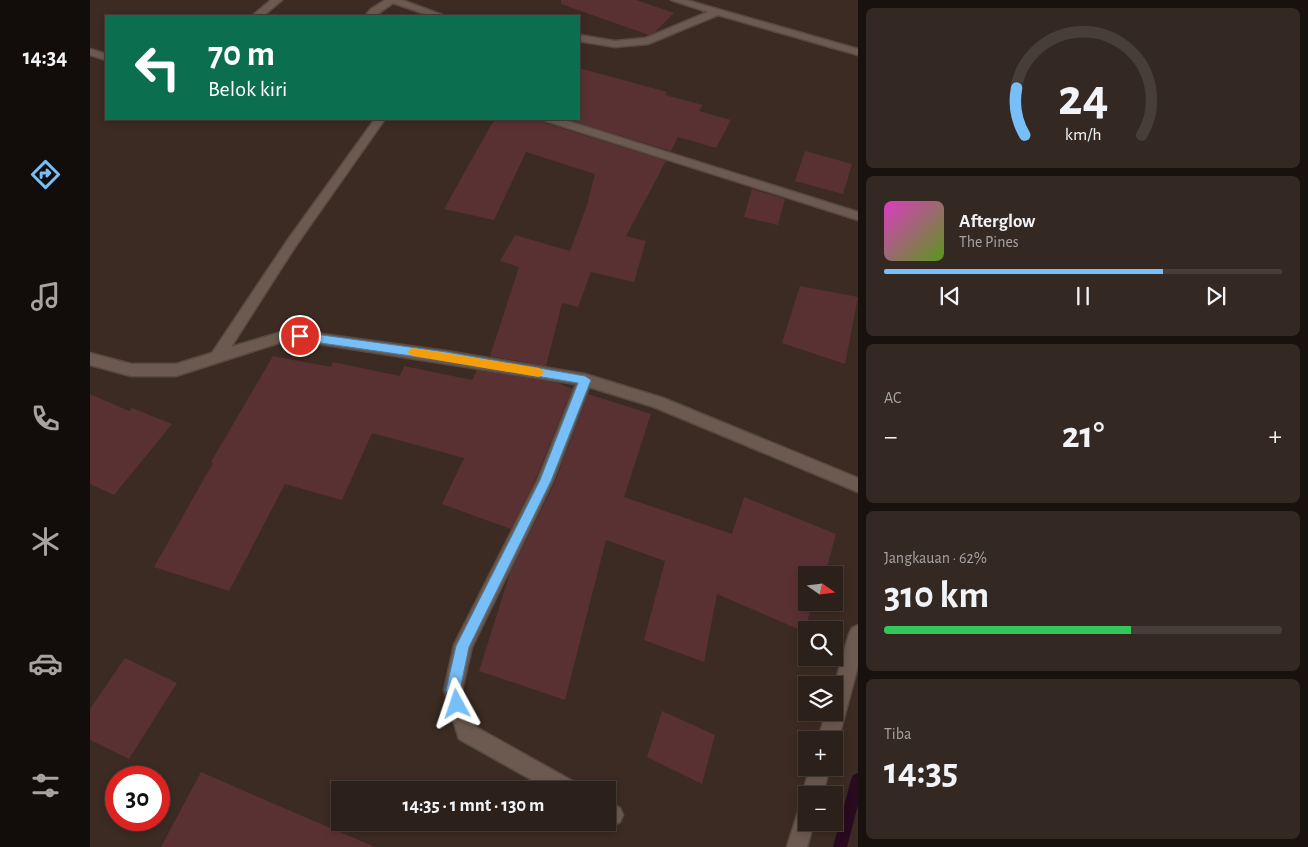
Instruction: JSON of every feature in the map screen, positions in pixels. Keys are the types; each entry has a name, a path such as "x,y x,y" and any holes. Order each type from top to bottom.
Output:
{"street":[{"path":"258,15 277,0"},
{"path":"371,15 392,0 437,15"},
{"path":"676,0 858,52"},
{"path":"580,38 615,44 648,41 717,12"},
{"path":"90,52 105,57"},
{"path":"216,359 290,244 379,120"},
{"path":"553,120 858,216"},
{"path":"90,359 131,370 176,370 285,336 300,336 446,357 585,380 658,402 858,485"},
{"path":"553,781 466,732 453,690 463,646 545,481 585,380"},
{"path":"831,731 858,634"},
{"path":"797,847 802,831"}],"building":[{"path":"561,0 636,0 674,13 655,32 649,35 561,4"},
{"path":"580,68 667,92 665,95 703,105 699,111 731,120 716,148 678,137 671,151 569,120 580,120"},
{"path":"495,120 544,120 545,123 666,161 626,236 646,241 634,282 591,272 578,307 562,303 546,366 490,356 519,267 500,261 515,235 570,251 587,205 595,174 526,152 494,220 444,209"},
{"path":"805,151 852,164 843,194 795,181"},
{"path":"752,189 785,199 778,225 744,217"},
{"path":"800,286 858,297 845,364 782,343"},
{"path":"273,356 331,367 333,362 400,376 404,366 472,380 477,370 558,383 572,389 536,478 511,529 442,504 464,458 372,433 342,500 285,484 229,591 154,567 213,463 211,462"},
{"path":"90,394 129,411 132,408 172,424 114,495 90,484"},
{"path":"588,394 651,414 624,497 732,534 744,497 836,534 827,566 798,566 798,611 810,611 808,621 798,621 798,629 717,594 704,662 644,640 665,561 606,540 565,700 479,671 510,573 555,482"},
{"path":"125,658 177,683 129,759 90,740 90,709"},
{"path":"662,711 715,735 702,784 647,757"},
{"path":"201,772 331,828 331,831 338,831 375,847 161,847"}],"waterway":[{"path":"840,847 858,780"}],"slow traffic":[{"path":"413,352 539,372"}],"route":[{"path":"300,336 446,357 585,380 545,481 463,646 453,690 457,704"}]}
